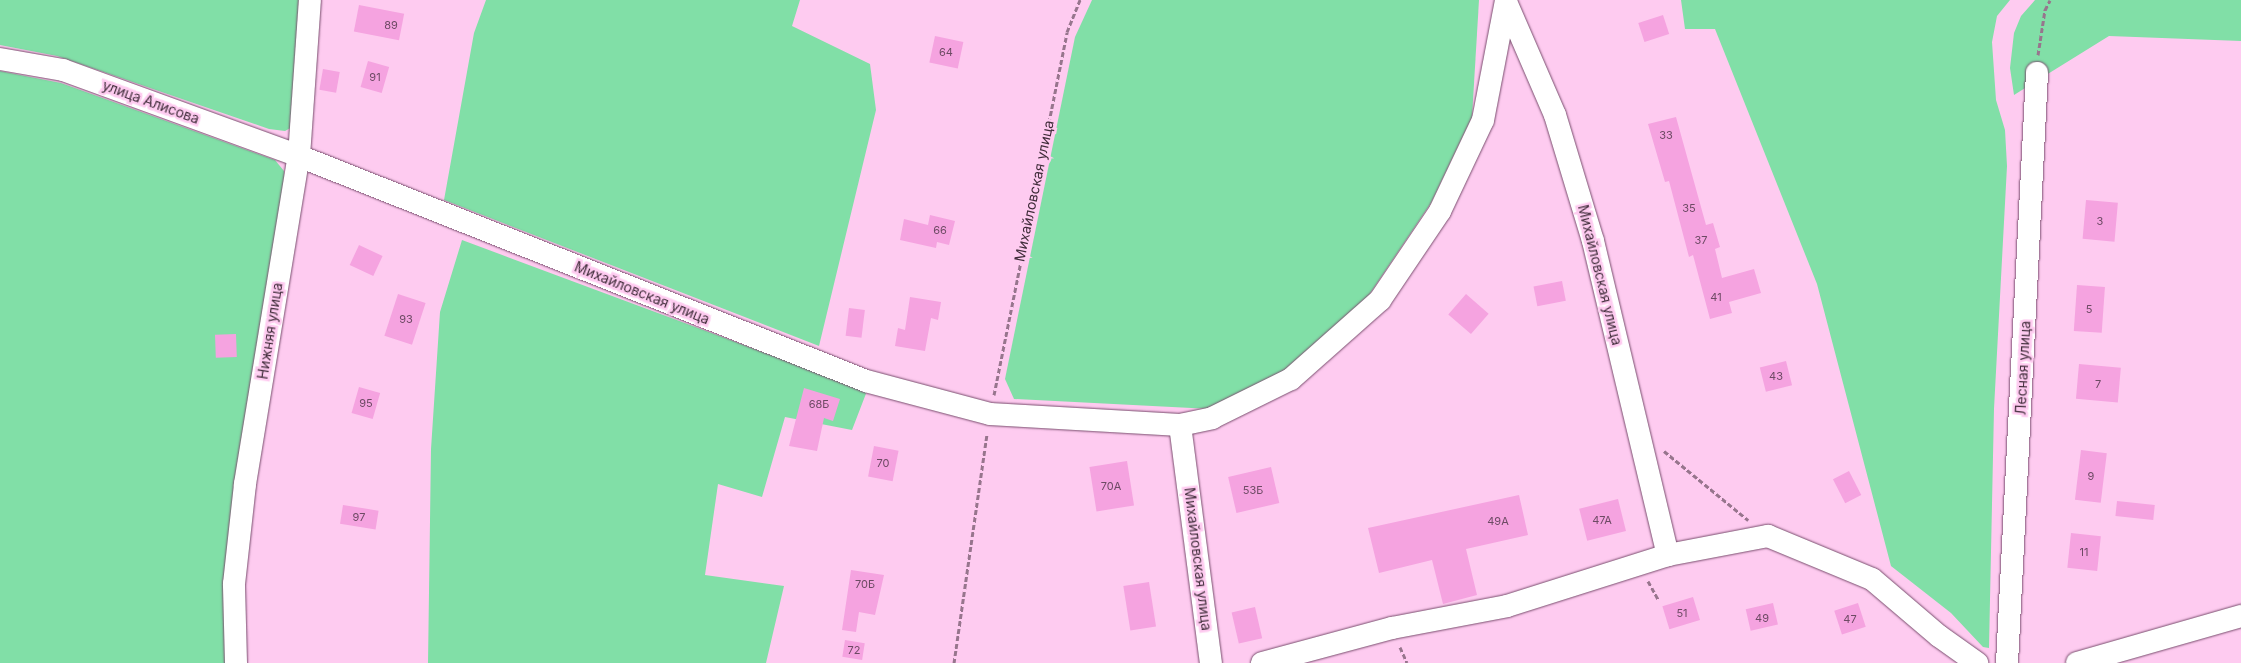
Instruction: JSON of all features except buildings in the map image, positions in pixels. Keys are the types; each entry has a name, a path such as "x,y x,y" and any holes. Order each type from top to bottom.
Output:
{"street":[{"name":"Нижняя улица","path":"236,663 234,584 245,484 299,156 310,0"},
{"name":"Михайловская улица","path":"299,156 866,382 990,414 1180,425 1212,418 1290,379 1380,300 1440,211 1483,120 1506,2"},
{"name":"Михайловская улица","path":"1506,2 1555,115 1593,241 1636,429 1668,555"},
{"name":"улица Алисова","path":"0,59 63,70 299,156"},
{"name":"Лесная улица","path":"2007,663 2037,73"},
{"name":"Михайловская улица","path":"1180,425 1211,663"},
{"path":"1262,663 1392,628 1507,606 1668,555 1768,536 1872,579 1977,663"},
{"path":"2077,663 2241,616"}],"path":[{"name":"Михайловская улица","path":"954,663 990,414 1067,32 1080,0"},
{"path":"2037,73 2038,44 2050,0"},
{"path":"1636,429 1768,536"}],"green space":[{"path":"0,0 303,0 296,125 285,131 269,129 57,56 0,45"},
{"path":"486,0 800,0 792,26 870,64 876,110 819,346 444,200 474,33"},
{"path":"1092,0 1479,0 1472,117 1431,203 1369,295 1287,369 1211,409 1014,399 1005,379 1075,37"},
{"path":"1681,0 2010,0 1997,16 1992,42 1996,100 2005,130 2007,166 1994,409 1989,648 1983,647 1951,613 1891,566 1817,284 1715,29 1685,29"},
{"path":"2035,0 2241,0 2241,41 2109,36 2014,95 2010,68 2014,33 2021,16"},
{"path":"0,71 61,83 275,160 284,171 286,189 226,663 0,663"},
{"path":"462,240 867,391 852,430 785,417 762,497 718,484 705,575 784,586 766,663 428,663 431,449 440,312"}]}
